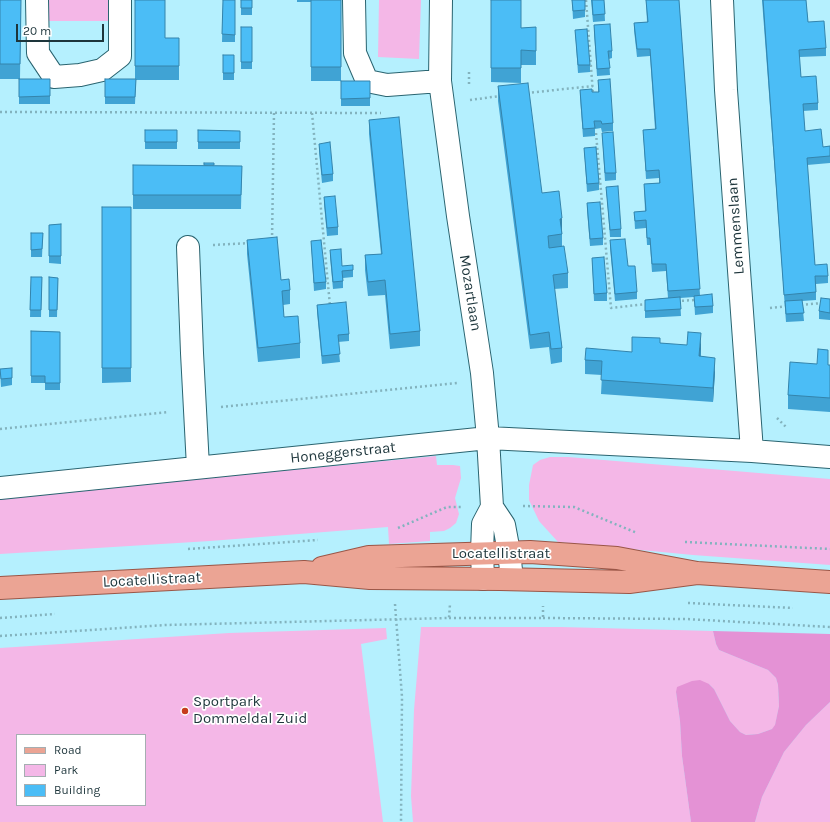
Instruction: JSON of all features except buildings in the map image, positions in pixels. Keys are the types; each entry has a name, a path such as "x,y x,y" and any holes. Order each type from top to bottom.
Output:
{"main road":[{"name":"Locatellistraat","path":"304,572 369,557 482,552 530,552 617,558 697,573 830,582"},
{"name":"Locatellistraat","path":"0,588 304,572 370,578 629,582 697,573"}],"street":[{"path":"37,0 38,53 54,77 80,75 102,70 120,56 120,0"},
{"path":"354,0 354,53 367,81 387,85 440,81"},
{"name":"Mozartlaan","path":"441,0 440,81 458,216 482,373 492,507"},
{"name":"Lemmenslaan","path":"722,0 727,98 752,451"},
{"path":"188,247 198,467"},
{"path":"488,438 752,451 830,457"},
{"name":"Honeggerstraat","path":"0,488 488,438"},
{"path":"483,579 483,524 492,507 504,525 512,579"}],"path":[{"path":"586,0 594,94"},
{"path":"524,94 593,86"},
{"path":"443,104 501,96"},
{"path":"0,112 383,112"},
{"path":"265,242 272,241 274,113"},
{"path":"312,113 330,306"},
{"path":"596,132 611,308 647,304"},
{"path":"188,247 257,242"},
{"path":"677,301 701,299"},
{"path":"770,308 817,303 824,304"},
{"path":"0,428 462,383"},
{"path":"394,597 397,619 402,697 401,822"},
{"path":"449,618 450,598"},
{"path":"543,604 543,618"},
{"path":"0,636 166,625 449,618 686,619 830,627"}],"green space":[{"path":"48,0 108,0 109,21 48,21"},
{"path":"379,0 421,0 419,59 378,57"},
{"path":"436,456 437,465 460,466 461,478 455,498 459,514 456,523 450,528 444,531 430,532 430,541 389,544 388,527 210,541 0,554 0,498"},
{"path":"550,457 568,457 830,479 830,565 693,555 558,542 539,521 529,500 529,485 533,465 540,460"},
{"path":"421,627 561,627 713,631 719,650 768,670 776,678 778,685 779,706 775,726 772,729 758,734 746,735 740,732 730,721 714,689 709,684 676,692 680,721 682,756 691,822 413,822 411,796 414,710"},
{"name":"Sportpark Dommeldal Zuid","path":"386,628 387,639 361,644 383,822 0,822 0,648 229,633"},
{"path":"830,702 830,822 755,822 762,797 784,752 806,725"}],"shaded area":[{"path":"713,631 830,634 830,702 806,725 784,752 762,797 755,822 691,822 682,756 680,721 676,692 677,687 692,681 700,680 709,684 714,689 730,721 740,732 746,735 758,734 772,729 775,725 779,706 778,685 776,678 768,670 719,650"}],"place":[{"name":"Sportpark Dommeldal Zuid","path":"185,711"}]}
